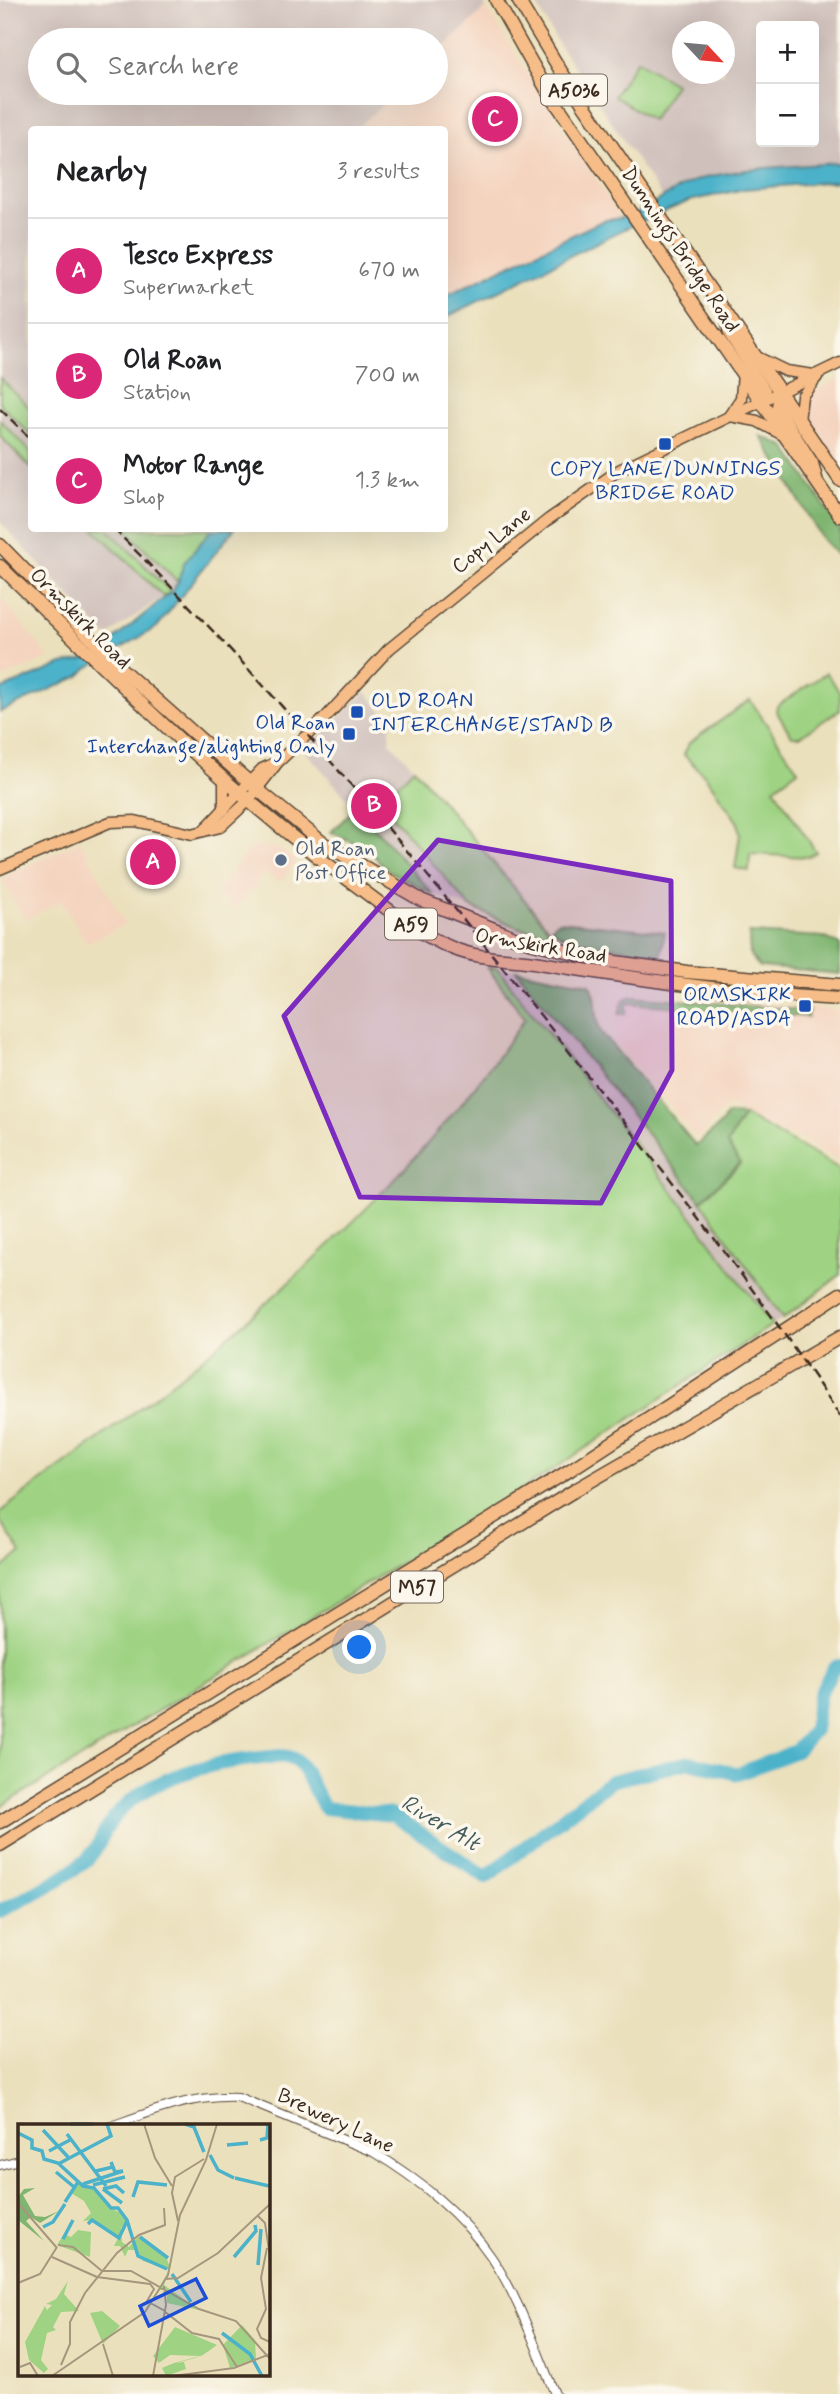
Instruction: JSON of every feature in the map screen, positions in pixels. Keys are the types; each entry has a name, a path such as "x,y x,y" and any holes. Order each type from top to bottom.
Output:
{"highway":[{"name":"Dunnings Bridge Road","path":"496,0 547,90 743,371 840,516"},
{"name":"Dunnings Bridge Road","path":"518,0 562,73 840,480"},
{"name":"Ormskirk Road","path":"0,545 86,642 224,783 247,791 379,877 453,914 551,949 614,962 687,972 840,985"},
{"name":"Ormskirk Road","path":"0,566 86,642"},
{"name":"Ormskirk Road","path":"114,670 171,713 247,791 396,914 438,942 461,952 642,981 840,999"},
{"name":"M57","path":"0,1822 570,1470 840,1294"},
{"name":"M57","path":"0,1845 577,1489 840,1337"}],"main road":[{"path":"726,314 729,334 765,389 762,401"},
{"path":"755,355 780,369 819,374"},
{"name":"Copy Lane","path":"247,791 262,769 278,762 326,717 389,649 542,524 619,470 840,363"},
{"path":"743,371 741,398 729,417 761,423 788,439"},
{"path":"799,421 802,396 819,374"},
{"path":"780,392 776,406 813,463 818,484"},
{"path":"224,783 224,810"},
{"path":"203,831 247,791"},
{"path":"0,869 110,822 135,821 192,834 220,827 247,791"}],"street":[{"name":"Brewery Lane","path":"117,2124 176,2103 218,2096 238,2097 391,2162 458,2217 492,2258 555,2394"},
{"path":"0,2165 18,2160"}],"highlighted area":[{"path":"438,840 671,881 672,1070 601,1203 360,1197 284,1016"}],"shaded area":[{"path":"0,0 483,0 486,8 448,44 448,28 28,28 28,105 382,105 359,126 28,126 28,406 0,378"},
{"path":"534,0 840,0 840,163 704,178 674,189 663,199 558,43"},
{"path":"486,8 621,218 604,220 448,295 448,126 360,126 382,105 448,105 448,44"},
{"path":"840,378 840,463 805,414 808,394"},
{"path":"0,404 28,432 28,449 0,420"},
{"path":"0,436 28,465 28,532 97,532 163,596 107,636 0,522"},
{"path":"111,532 128,532 178,582 171,592"},
{"path":"0,596 49,658 0,679"},
{"path":"366,692 390,720 390,742 414,768 379,802 470,907 434,895 304,750"},
{"path":"80,841 125,924 87,943 61,901 25,920 1,878"},
{"path":"267,846 279,849 296,860 281,882 265,873 235,909 216,892 251,847"},
{"path":"497,968 516,970 701,1201 783,1319 772,1325 690,1214"},
{"path":"618,994 840,1010 840,1162 796,1135 784,1134 728,1105 697,1138 615,1041"}],"green space":[{"path":"637,60 675,84 652,120 614,96"},
{"path":"0,378 28,406 28,432 0,404"},
{"path":"0,420 28,449 28,465 0,436"},
{"path":"761,436 785,446 840,529 840,558 822,539"},
{"path":"97,532 111,532 171,592 163,596"},
{"path":"128,532 210,532 184,563 178,582"},
{"path":"826,673 840,692 840,710 800,736 792,736 776,711 777,706"},
{"path":"750,700 798,770 774,788 816,852 807,857 750,854 749,871 735,868 740,834 738,823 706,777 684,755 689,743"},
{"path":"414,768 549,929 546,933 519,928 470,907 380,802"},
{"path":"356,807 434,895 389,871 367,849 331,832"},
{"path":"558,921 665,932 661,955 570,940 550,929"},
{"path":"749,933 824,937 840,945 840,974 760,967 750,956"},
{"path":"487,967 497,968 690,1214 772,1325 542,1477 0,1807 0,1570 21,1553 0,1521 0,1512 150,1400 236,1330 353,1222 427,1144 462,1103 525,1018"},
{"path":"516,970 590,984 595,996 601,1032 696,1146 722,1123 727,1114 744,1115 727,1144 740,1163 701,1201"},
{"path":"633,996 809,1011 808,1017 627,1003 626,1014 619,1014 624,999"},
{"path":"744,1115 840,1169 840,1275 783,1319 701,1201 740,1164 727,1144"}],"water":[{"path":"840,163 840,181 744,189 689,201 622,230 448,317 448,295 604,220 617,219 642,210 677,189 701,179 752,169"},
{"path":"210,532 232,532 157,627 86,669 80,676 0,712 0,690 63,664 83,660 111,642 171,592 178,582 184,563"}],"waterway":[{"name":"River Alt","path":"0,1911 43,1889 83,1863 89,1858 116,1815 146,1790 183,1773 224,1763 276,1756 290,1757 298,1762 325,1808 393,1815 486,1877 611,1781 690,1762 738,1774 796,1751 814,1730 819,1695 834,1667 840,1666"}],"railway":[{"path":"0,409 28,436"},
{"path":"117,532 239,659 419,865 533,1006 718,1244 781,1329 840,1416"}],"place":[{"name":"Motor Range","path":"495,119"},
{"name":"COPY LANE/DUNNINGS BRIDGE ROAD","path":"665,444"},
{"name":"OLD ROAN INTERCHANGE/STAND B","path":"357,712"},
{"name":"Old Roan Interchange/alighting Only","path":"349,734"},
{"name":"Old Roan","path":"374,806"},
{"name":"Old Roan Post Office","path":"281,860"},
{"name":"Tesco Express","path":"153,862"},
{"name":"ORMSKIRK ROAD/ASDA","path":"805,1006"}]}
